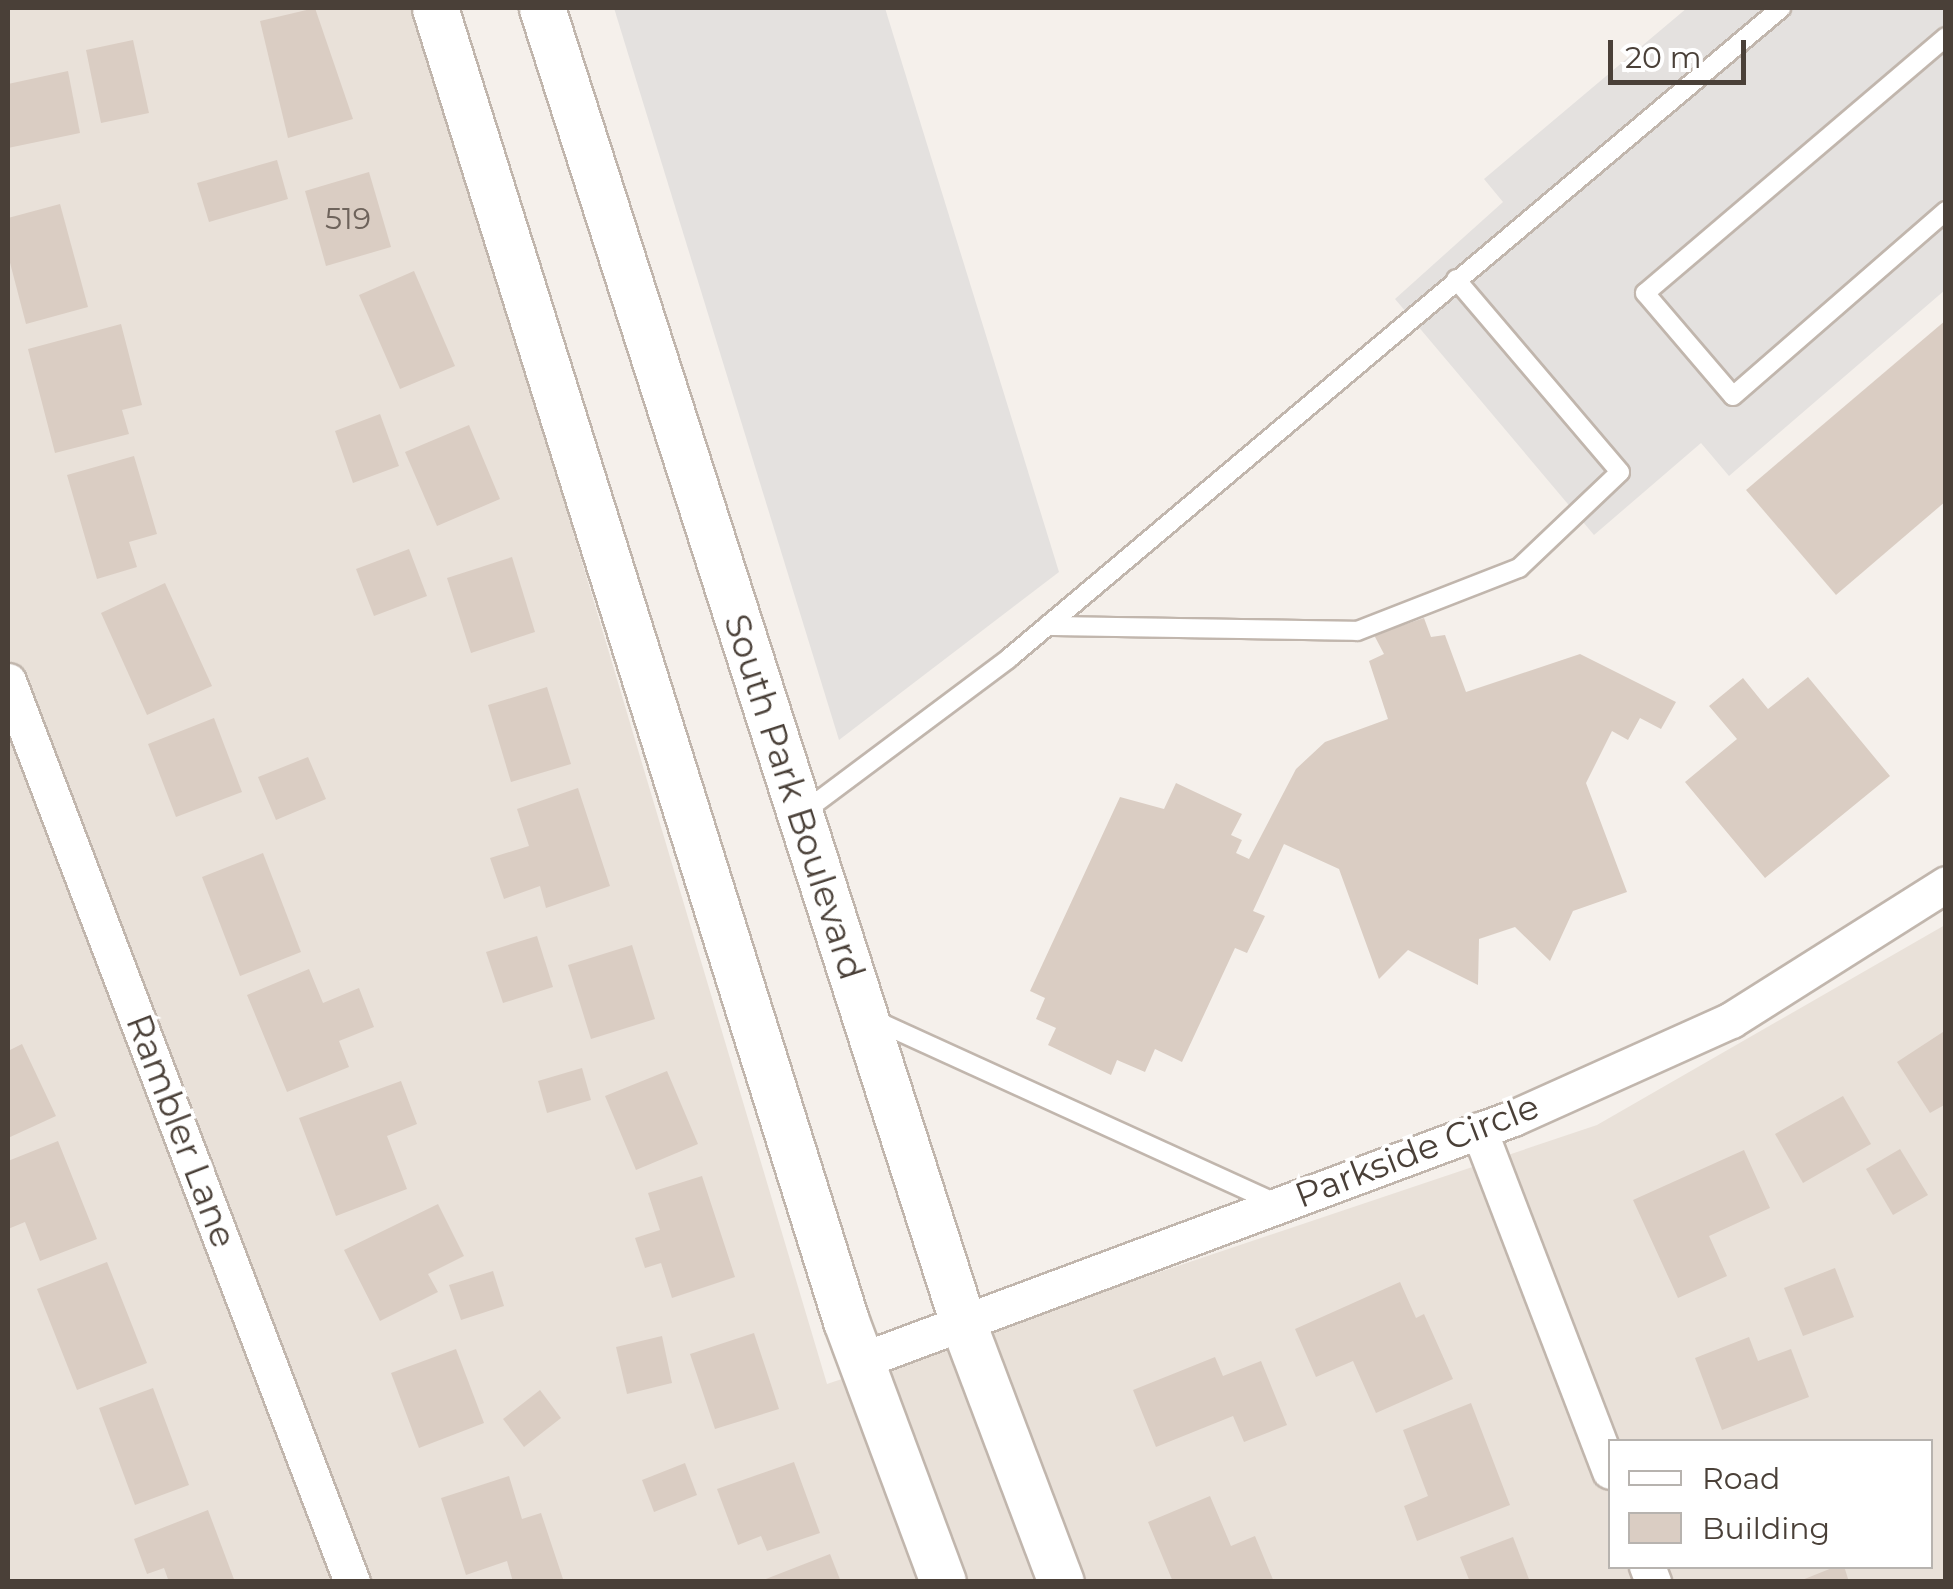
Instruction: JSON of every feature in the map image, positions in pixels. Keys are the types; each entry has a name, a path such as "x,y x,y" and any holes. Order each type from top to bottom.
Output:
{"street":[{"path":"435,8 860,1361 943,1582"},
{"name":"South Park Boulevard","path":"542,8 963,1324 1061,1582"},
{"name":"Rambler Lane","path":"8,681 352,1582"},
{"name":"Parkside Circle","path":"860,1361 1479,1130 1731,1020 1946,884"},
{"path":"1479,1130 1608,1466"}],"lane":[{"path":"801,814 931,722 1781,8"},
{"path":"1946,37 1645,292 1733,396 1946,211"},
{"path":"1047,626 1357,631 1520,568 1620,472 1456,279"},
{"path":"863,1014 1276,1204"}],"shaded area":[{"path":"8,8 417,8 827,1384 1597,1125 1945,925 1945,1581 8,1582"},
{"path":"614,8 885,8 1059,572 839,740"},
{"path":"1687,8 1945,8 1945,290 1729,476 1701,443 1594,535 1395,299 1503,202 1484,179"}],"building":[{"path":"315,8 353,119 288,138 260,21"},
{"path":"133,40 149,113 101,123 86,50"},
{"path":"68,71 80,133 8,148 8,84"},
{"path":"277,160 288,199 209,222 197,183"},
{"path":"369,172 391,247 326,266 305,191"},
{"path":"60,204 88,307 26,324 8,255 8,218"},
{"path":"414,271 455,366 400,389 359,295"},
{"path":"1946,320 1946,501 1836,595 1746,490"},
{"path":"121,324 142,405 122,410 129,434 55,453 28,349"},
{"path":"380,414 399,466 353,483 335,431"},
{"path":"469,425 500,499 437,526 405,452"},
{"path":"134,456 157,534 129,542 137,567 97,579 67,475"},
{"path":"409,549 427,596 374,616 356,569"},
{"path":"512,557 535,632 471,653 447,578"},
{"path":"165,583 212,686 147,715 101,613"},
{"path":"1424,618 1431,637 1445,635 1466,692 1580,654 1676,702 1661,729 1640,718 1628,740 1612,731 1586,783 1627,892 1573,911 1550,961 1515,927 1479,939 1478,985 1408,950 1379,979 1339,869 1284,844 1253,911 1265,916 1247,953 1235,948 1182,1062 1155,1049 1145,1072 1117,1060 1111,1075 1048,1045 1056,1028 1036,1019 1045,998 1030,991 1120,797 1164,809 1176,783 1242,814 1231,835 1242,840 1236,853 1249,859 1296,769 1325,742 1388,719 1369,661 1384,654 1374,635"},
{"path":"1808,677 1890,776 1765,878 1685,782 1737,739 1709,706 1743,678 1768,709"},
{"path":"547,687 571,764 511,782 488,705"},
{"path":"214,718 242,792 176,817 148,744"},
{"path":"308,757 326,799 276,820 258,777"},
{"path":"578,788 610,886 546,908 540,886 504,899 490,858 529,846 517,809"},
{"path":"263,853 301,952 240,976 202,877"},
{"path":"537,936 553,987 503,1003 486,952"},
{"path":"632,945 655,1019 591,1039 568,965"},
{"path":"309,969 323,1003 359,988 374,1027 339,1041 349,1067 287,1092 247,995"},
{"path":"1946,1030 1946,1104 1930,1113 1897,1062"},
{"path":"22,1044 56,1116 8,1138 8,1051"},
{"path":"582,1068 591,1100 547,1113 538,1081"},
{"path":"667,1071 698,1144 636,1170 605,1096"},
{"path":"401,1081 417,1124 387,1136 407,1189 336,1216 299,1118"},
{"path":"1843,1096 1871,1144 1803,1183 1775,1134"},
{"path":"58,1141 97,1239 40,1261 25,1222 8,1229 8,1161"},
{"path":"1900,1149 1928,1195 1893,1215 1866,1169"},
{"path":"1744,1150 1770,1208 1709,1236 1727,1276 1678,1298 1633,1200"},
{"path":"702,1176 735,1277 672,1298 661,1263 645,1268 635,1238 660,1230 648,1193"},
{"path":"438,1204 464,1256 428,1274 438,1292 380,1321 344,1250"},
{"path":"107,1262 147,1363 77,1390 37,1289"},
{"path":"1835,1268 1854,1317 1803,1336 1784,1288"},
{"path":"493,1271 504,1306 461,1320 449,1285"},
{"path":"1400,1282 1416,1318 1424,1314 1453,1379 1376,1413 1353,1361 1316,1377 1295,1329"},
{"path":"754,1333 779,1409 715,1429 690,1354"},
{"path":"662,1336 672,1383 627,1394 616,1347"},
{"path":"1749,1337 1758,1361 1791,1349 1809,1397 1722,1430 1695,1358"},
{"path":"456,1349 484,1423 419,1448 391,1373"},
{"path":"1215,1357 1223,1376 1261,1361 1287,1425 1244,1442 1233,1416 1156,1447 1133,1390"},
{"path":"153,1388 189,1485 135,1505 99,1408"},
{"path":"540,1390 561,1418 524,1447 503,1419"},
{"path":"1471,1403 1510,1505 1417,1541 1404,1506 1428,1496 1403,1430"},
{"path":"794,1462 820,1533 767,1551 761,1536 738,1545 717,1489"},
{"path":"685,1463 697,1495 654,1512 642,1480"},
{"path":"509,1476 522,1519 541,1513 564,1582 513,1582 507,1561 466,1575 441,1498"},
{"path":"1210,1496 1231,1546 1255,1536 1274,1582 1173,1582 1148,1522"},
{"path":"208,1510 235,1582 169,1582 164,1568 147,1574 134,1539"},
{"path":"1513,1537 1530,1582 1470,1582 1460,1557"},
{"path":"830,1554 841,1582 761,1582 761,1581"},
{"path":"1830,1569 1845,1569 1849,1582 1797,1582"}]}
